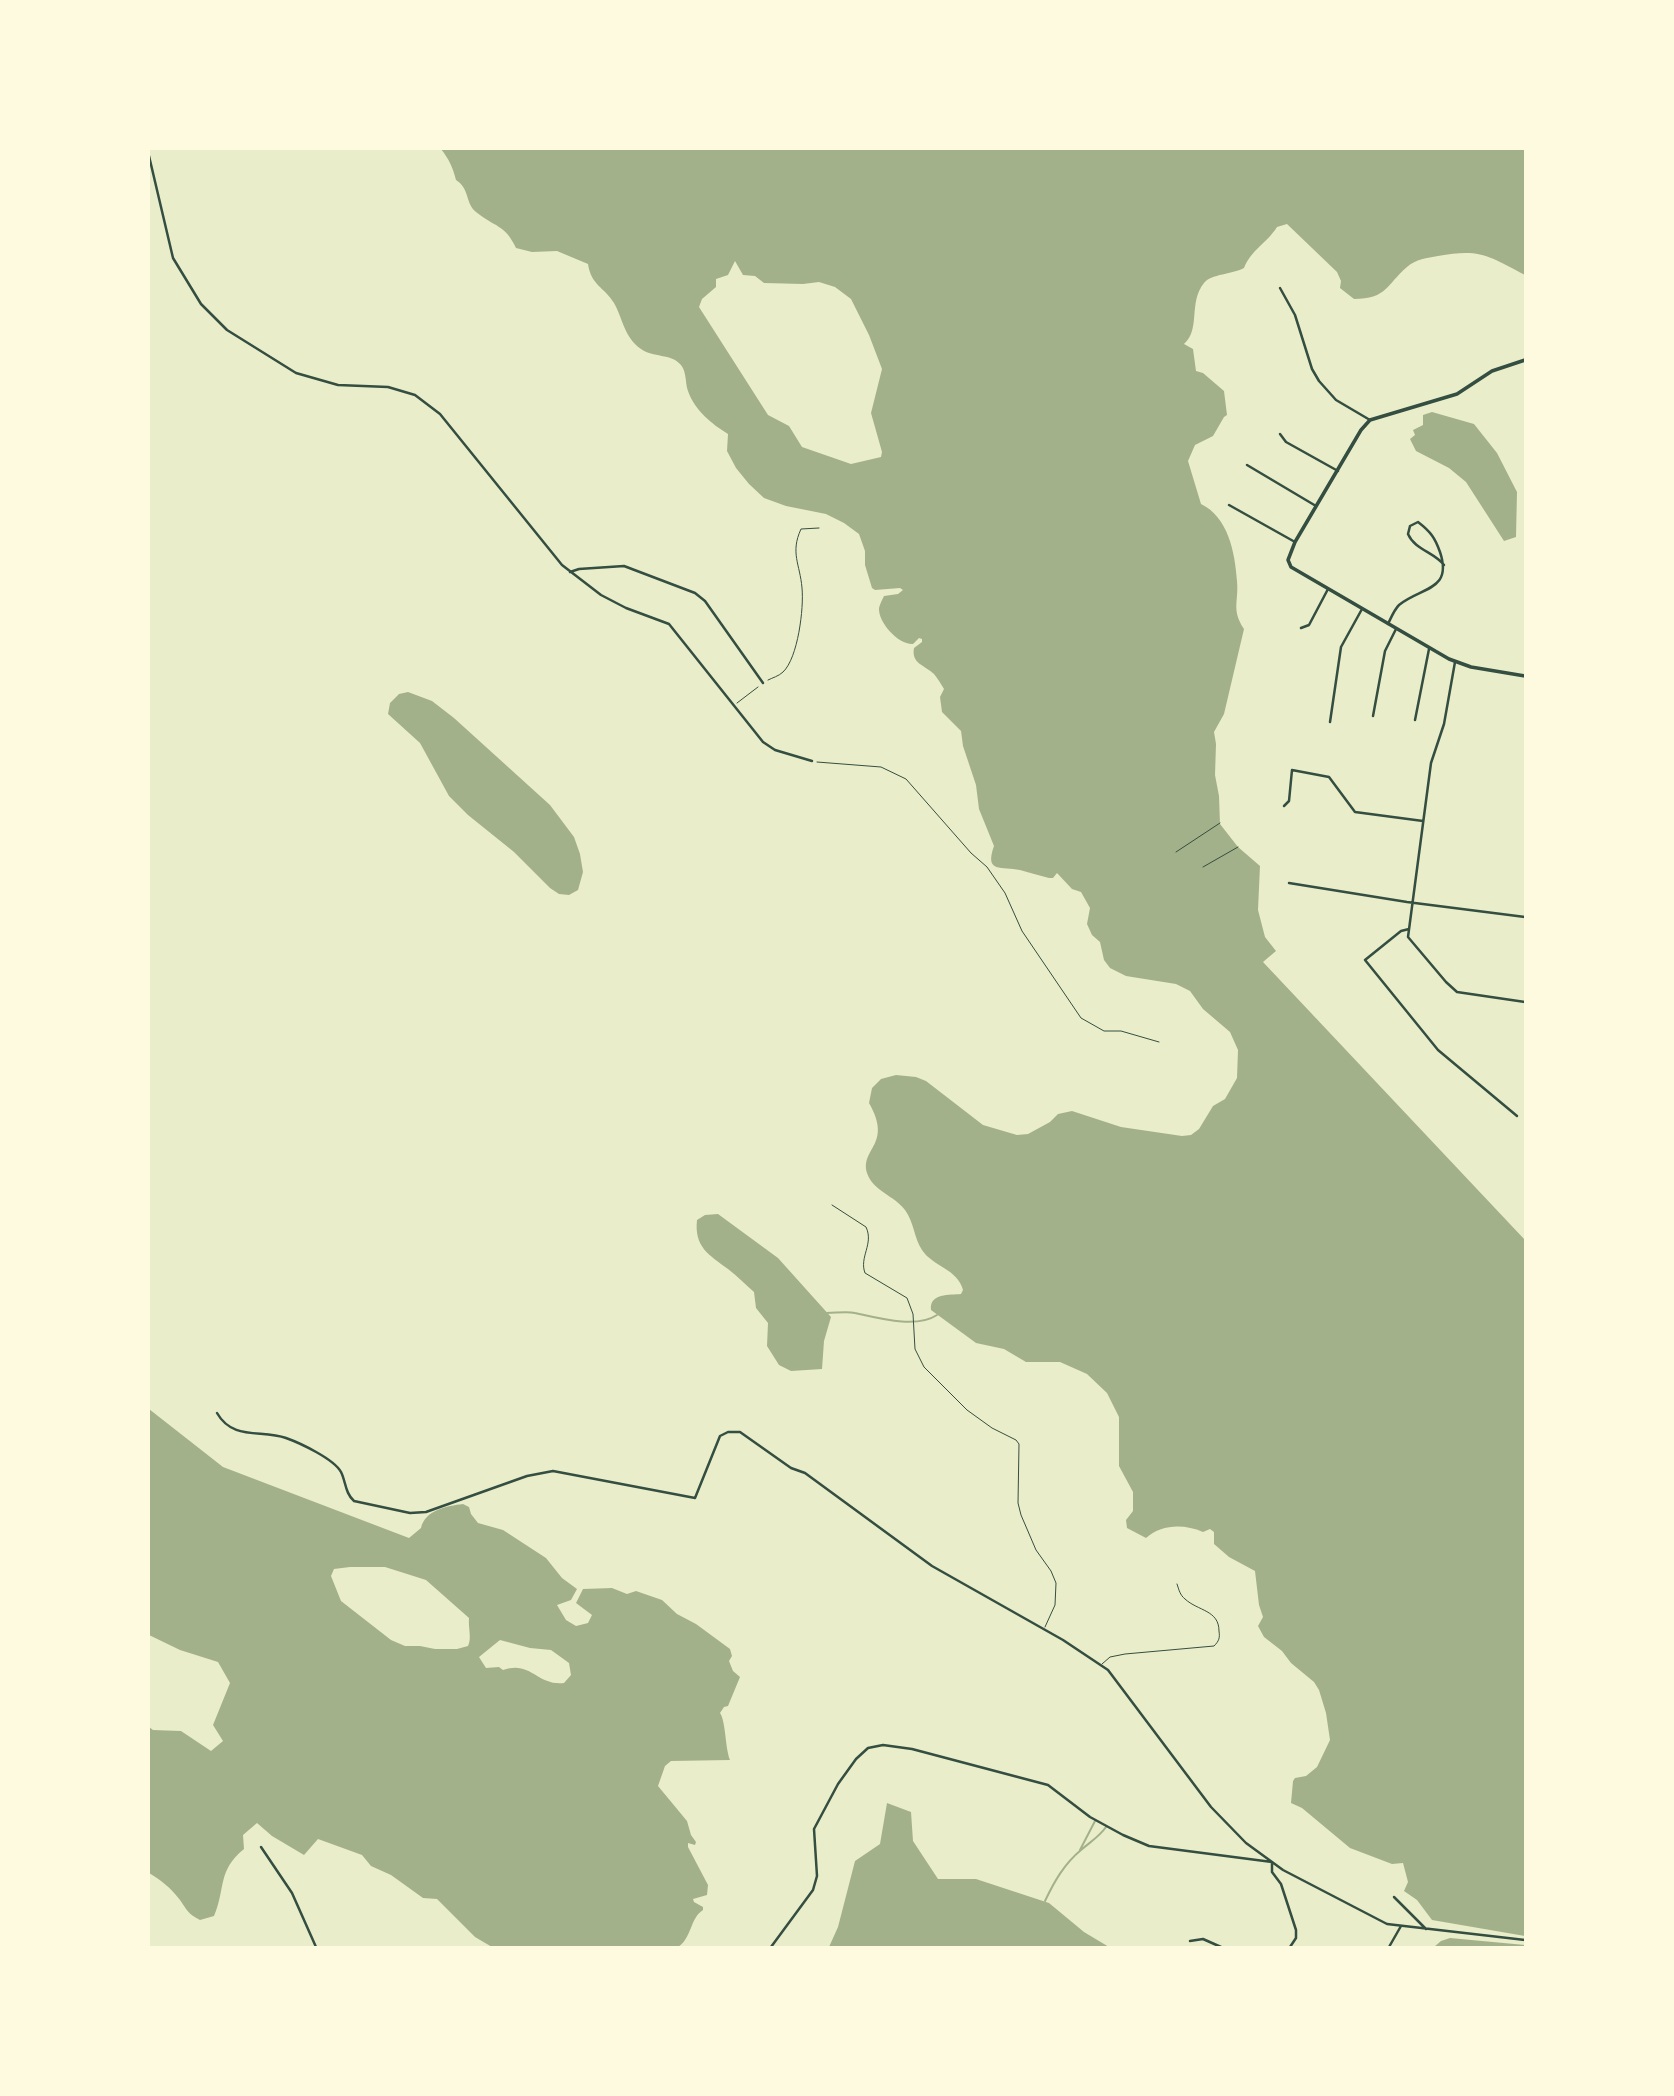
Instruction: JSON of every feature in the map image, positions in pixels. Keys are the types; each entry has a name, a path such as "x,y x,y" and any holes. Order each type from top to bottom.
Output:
{"street":[{"path":"149,156 173,258 201,304 227,330 296,373 338,385 387,387 415,394 440,414 570,572 601,595 626,608 669,624 733,706 769,746 784,754 812,761"},
{"path":"1280,288 1295,315 1312,369 1319,381 1336,400 1370,421"},
{"path":"1525,360 1492,370 1457,394 1370,421 1361,430 1288,557 1289,565 1429,649 1471,667 1525,676"},
{"path":"1280,434 1286,442 1338,471"},
{"path":"1247,465 1317,507"},
{"path":"1229,505 1295,542"},
{"path":"1388,624 1398,606 1435,586 1443,576 1444,565 1433,533 1418,522 1410,526 1408,534 1412,543 1438,558 1444,565"},
{"path":"570,572 624,566 695,593 705,601 763,683"},
{"path":"1301,628 1309,625 1328,589"},
{"path":"1330,722 1341,647 1362,609"},
{"path":"1373,716 1385,651 1396,629"},
{"path":"1415,720 1429,649"},
{"path":"1455,662 1444,724 1431,764 1408,937 1457,992 1525,1002"},
{"path":"1284,806 1289,801 1292,770 1329,777 1356,812 1423,821"},
{"path":"1289,883 1413,903 1525,917"},
{"path":"1409,929 1401,931 1366,960 1438,1050 1517,1116"},
{"path":"218,1413 224,1423 238,1431 288,1438 329,1461 340,1472 348,1494 354,1501 415,1513 426,1512 527,1476 553,1471 695,1498 720,1436 728,1432 740,1432 791,1468 805,1473 932,1566 1044,1629 1108,1670 1211,1807 1246,1843 1272,1862 1387,1924 1525,1940"},
{"path":"771,1947 813,1889 817,1876 814,1829 838,1784 856,1759 868,1748 883,1745 912,1749 1048,1786 1090,1817 1149,1846 1272,1862"},
{"path":"261,1847 292,1894 316,1947"},
{"path":"1272,1862 1272,1871 1281,1884 1296,1930 1296,1938 1290,1947"},
{"path":"1394,1898 1426,1929"},
{"path":"1389,1947 1401,1926"},
{"path":"1190,1941 1203,1939 1221,1947"}],"lane":[{"path":"832,1205 866,1227 870,1243 863,1263 865,1273 899,1291 908,1300 913,1314 915,1349 920,1363 967,1410 1019,1444 1018,1503 1021,1515 1036,1550 1051,1570 1056,1583 1055,1605 1044,1629"},
{"path":"1101,1665 1110,1657 1125,1654 1214,1646 1217,1643 1220,1633 1217,1619 1184,1598 1177,1584"}],"path":[{"path":"733,706 763,683 782,673 792,658 802,608 802,586 795,557 797,539 802,529 818,528"},
{"path":"812,761 881,768 906,779 971,853 987,867 1005,893 1022,931 1081,1018 1104,1031 1121,1031 1159,1042"},
{"path":"1176,852 1220,823"},
{"path":"1203,867 1238,847"}],"shaded area":[{"path":"441,149 1525,149 1525,275 1484,255 1452,254 1414,262 1380,294 1354,299 1340,288 1341,281 1337,272 1287,224 1277,227 1244,268 1211,278 1204,283 1197,299 1192,331 1184,344 1193,349 1196,371 1203,373 1224,391 1227,415 1213,436 1195,445 1188,461 1201,504 1218,517 1224,526 1234,559 1237,611 1244,629 1224,714 1214,732 1215,775 1220,824 1238,847 1260,866 1258,910 1265,937 1276,951 1263,962 1525,1240 1525,1936 1432,1920 1417,1900 1404,1891 1408,1882 1403,1863 1392,1864 1350,1848 1302,1808 1291,1803 1293,1781 1306,1776 1317,1767 1330,1740 1326,1713 1314,1682 1264,1637 1258,1626 1263,1617 1255,1571 1229,1557 1214,1544 1214,1532 1210,1529 1203,1532 1173,1527 1159,1530 1146,1538 1127,1528 1126,1520 1133,1511 1133,1492 1119,1466 1119,1417 1107,1393 1087,1374 1060,1362 1026,1362 1004,1349 976,1343 931,1310 933,1300 946,1295 961,1294 963,1290 960,1283 950,1272 926,1255 919,1245 905,1210 879,1189 867,1173 866,1165 878,1128 869,1103 872,1088 881,1079 896,1075 926,1081 983,1125 1017,1135 1028,1134 1050,1122 1058,1114 1072,1111 1121,1127 1191,1135 1199,1129 1213,1106 1225,1099 1237,1078 1238,1050 1230,1032 1203,1009 1190,991 1176,984 1126,976 1110,968 1104,960 1100,942 1092,935 1087,924 1090,908 1081,892 1072,889 1057,873 1053,878 1049,878 993,865 991,861 994,846 979,809 976,785 961,731 942,712 940,697 944,689 941,683 915,658 914,648 922,639 919,638 913,644 902,641 886,626 880,614 879,608 884,596 898,594 903,590 872,588 859,534 844,523 826,514 786,506 764,498 749,484 727,451 728,434 705,416 691,398 681,365 672,359 646,352 635,344 627,333 614,303 592,277 588,264 557,251 532,252 516,248 508,234 473,208","holes":["735,261 743,275 755,276 764,283 819,282 835,287 851,299 882,369 871,413 881,457 851,464 802,447 789,426 768,415 699,307 702,299 716,287 716,279 728,275"]},
{"path":"1432,412 1474,424 1497,453 1517,492 1516,537 1504,541 1466,482 1449,468 1416,451 1410,439 1415,435 1413,430 1423,425 1423,415"},
{"path":"408,692 432,701 454,718 550,805 574,837 580,854 583,872 578,890 569,895 559,894 550,888 514,852 449,796 420,743 388,714 390,703 399,694"},
{"path":"718,1214 778,1258 831,1317 824,1341 822,1369 791,1371 779,1365 767,1346 768,1323 756,1308 754,1292 700,1244 697,1220 705,1215"},
{"path":"149,1409 223,1467 409,1538 432,1513 450,1506 463,1504 469,1507 478,1523 503,1530 546,1558 562,1578 577,1589 571,1600 557,1605 566,1620 576,1626 588,1623 592,1615 576,1603 583,1589 612,1588 627,1594 636,1591 662,1600 677,1614 696,1624 730,1649 732,1656 729,1661 733,1671 740,1677 728,1706 720,1713 730,1760 671,1761 665,1766 658,1786 687,1821 696,1842 695,1845 688,1843 688,1847 708,1885 707,1895 693,1899 703,1910 686,1939 678,1947 492,1947 475,1937 437,1899 423,1898 391,1875 371,1866 362,1855 318,1839 304,1855 272,1836 257,1823 243,1835 244,1849 235,1857 226,1872 214,1916 200,1920 188,1912 162,1881 149,1873 149,1727 153,1730 181,1731 211,1751 223,1741 213,1725 230,1683 218,1662 180,1650 149,1635","holes":["385,1567 426,1580 469,1618 468,1646 435,1649 405,1646 391,1640 341,1601 331,1576 334,1569","500,1640 551,1650 569,1663 571,1675 564,1683 555,1683 521,1668 486,1668 479,1657"]},
{"path":"887,1803 911,1812 913,1841 938,1879 976,1879 1049,1903 1084,1932 1109,1947 829,1947 838,1927 855,1861 880,1844"},
{"path":"1450,1938 1525,1945 1525,1947 1434,1947"}],"waterway":[{"path":"827,1313 852,1312 908,1322 937,1315"},
{"path":"1080,1850 1095,1821"},
{"path":"1045,1901 1069,1861 1106,1827"}]}
